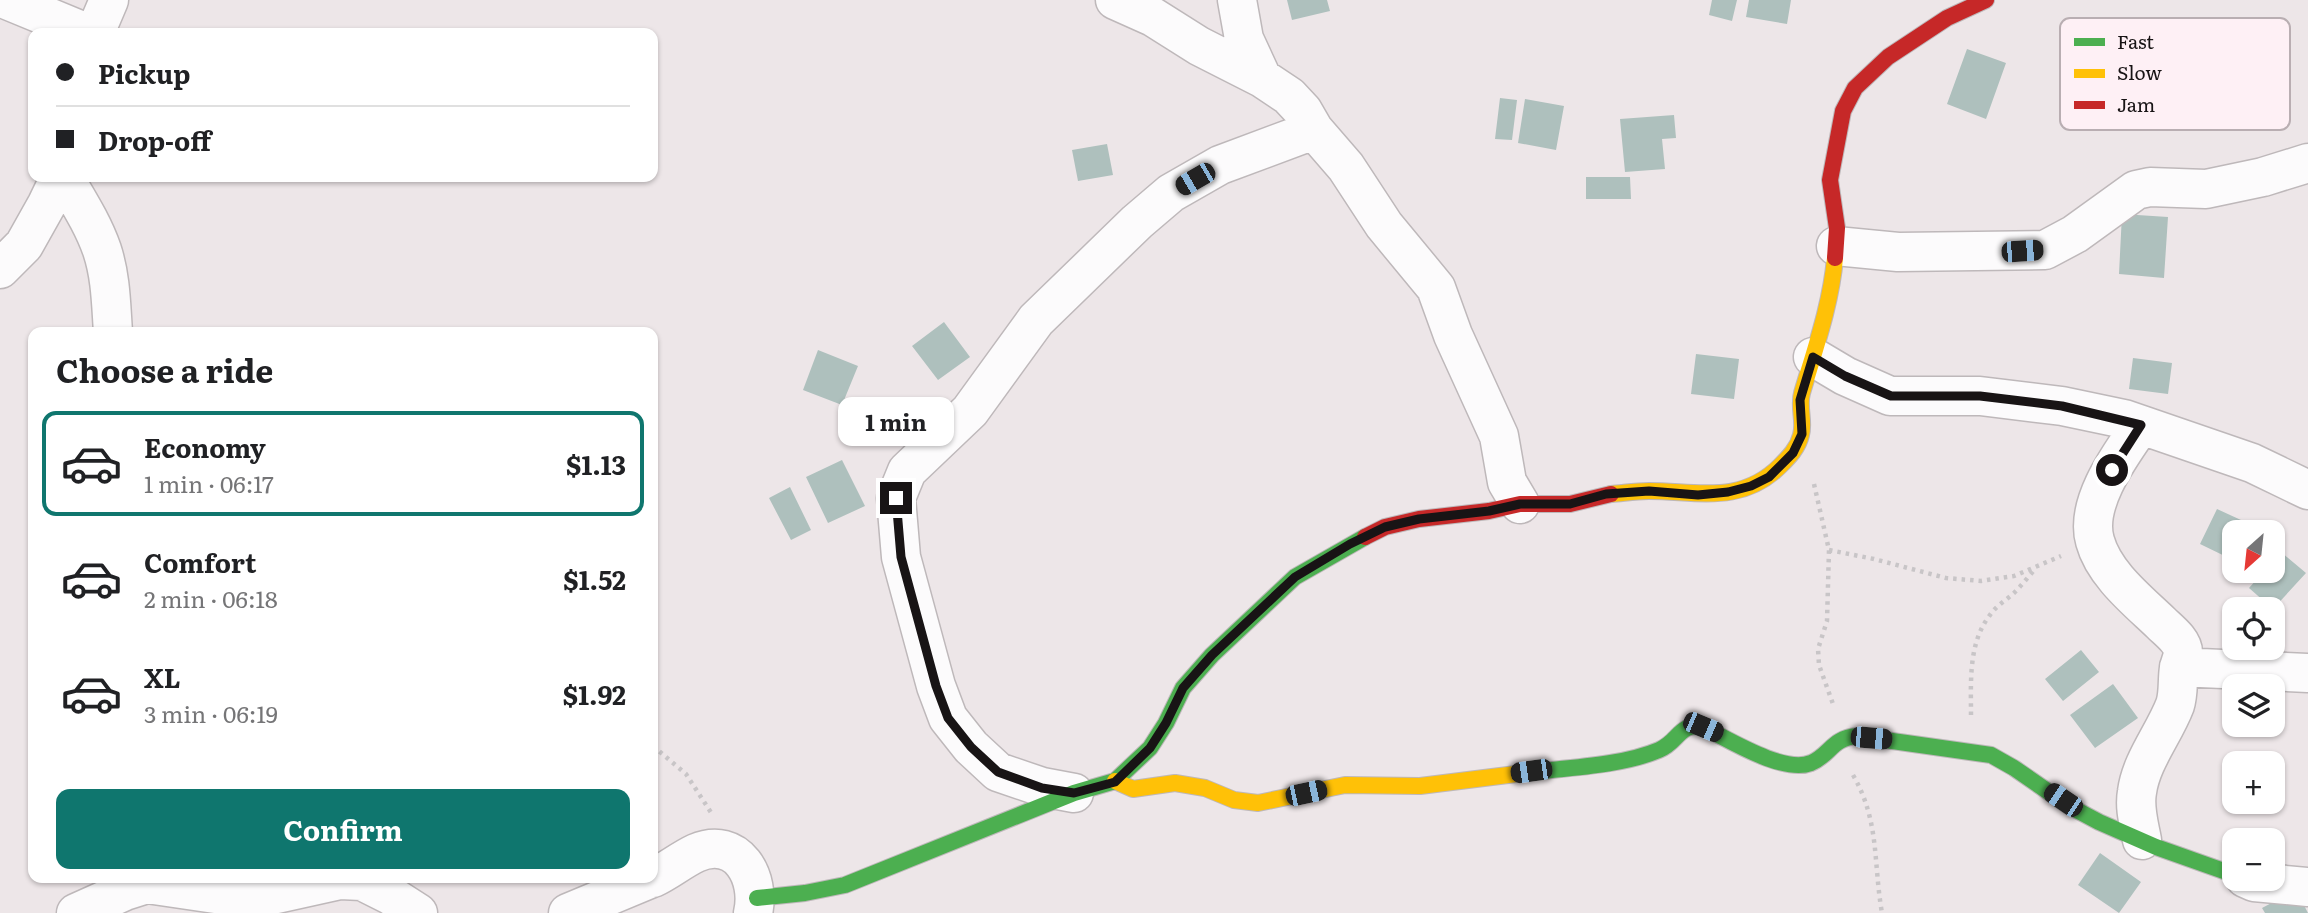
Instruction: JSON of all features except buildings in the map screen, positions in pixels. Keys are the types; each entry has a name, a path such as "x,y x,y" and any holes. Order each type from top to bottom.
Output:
{"street":[{"path":"7,0 75,28"},
{"path":"97,28 109,0"},
{"path":"1115,0 1153,17 1199,46 1262,78 1289,96 1303,111 1314,131 1346,167 1384,225 1436,288 1453,335 1499,436 1507,482 1520,504"},
{"path":"1237,0 1244,39 1262,78"},
{"path":"658,875 698,853 713,850 730,852 743,860 752,878 755,905 845,885 1074,793 1115,782 1150,748 1183,688 1212,655 1295,577 1350,544 1385,527 1419,519 1489,511 1520,504 1570,504 1606,494 1649,491 1698,495 1728,492 1751,486 1769,477 1793,453 1802,434 1800,400 1827,307 1836,246 1837,228 1830,180 1843,111 1855,89 1888,57 1947,18 1986,0"},
{"path":"1074,793 1042,788 998,772 971,747 948,718 936,686 901,557 896,498 906,471 970,411 1036,320 1163,200 1220,165 1314,131"},
{"path":"1836,246 1898,252 2045,250 2075,234 2136,190 2150,187 2206,189 2263,177 2308,163"},
{"path":"0,269 24,245 59,182"},
{"path":"65,182 92,227 103,253 113,327"},
{"path":"1813,357 1845,376 1891,396 1980,396 2062,406 2141,425 2252,463 2308,490"},
{"path":"2141,425 2112,470 2096,506 2093,524 2095,541 2110,570 2180,644 2183,652 2176,702 2137,790 2136,807 2142,840"},
{"path":"2179,667 2308,673"},
{"path":"1115,782 1133,789 1185,784 1205,788 1234,800 1258,803 1345,785 1420,786 1623,760 1658,751 1672,744 1683,729 1693,725 1791,766 1811,762 1846,736 1991,755 2007,762 2080,813 2173,853 2222,870"},
{"path":"76,913 124,891 147,884 236,897 263,897 326,883"},
{"path":"366,883 418,913"},
{"path":"568,913 640,883"},
{"path":"2285,885 2308,887"}],"path":[{"path":"1802,434 1829,550 1827,621 1818,649 1819,665 1846,736 1849,770 1864,795 1871,814 1882,913"},
{"path":"1829,550 1945,578 1981,581 2014,576 2095,541"},
{"path":"1970,751 1971,670 1983,626 1991,613 2015,592 2039,565"},
{"path":"658,750 686,774 710,811 730,852"}],"traffic: fast":[{"path":"757,898 845,885 1074,793 1115,781 1150,748 1183,688 1212,655 1295,577 1365,537"},
{"path":"1516,774 1643,756 1666,747 1684,730 1695,726 1703,727 1771,760 1799,765 1811,763 1836,743 1857,736 1991,755 2069,806 2099,822 2156,847 2222,870"}],"traffic: slow":[{"path":"1611,494 1644,491 1734,491 1765,478 1787,459 1800,440 1801,398 1826,309 1835,258"},
{"path":"1115,781 1133,789 1175,783 1205,788 1234,800 1258,803 1345,785 1420,786 1516,774"}],"traffic: jam":[{"path":"1835,258 1837,228 1830,180 1843,111 1855,88 1888,57 1947,18 1986,0"},
{"path":"1365,537 1385,527 1419,519 1489,511 1520,504 1570,504 1611,494"}],"route":[{"path":"896,498 901,557 936,686 948,718 971,747 998,772 1042,788 1074,793 1115,782 1150,748 1183,688 1212,655 1295,577 1350,544 1385,527 1419,519 1489,511 1520,504 1570,504 1606,494 1649,491 1698,495 1728,492 1751,486 1769,477 1793,453 1802,434 1800,400 1813,357 1845,376 1891,396 1980,396 2062,406 2141,425 2112,470"}]}
